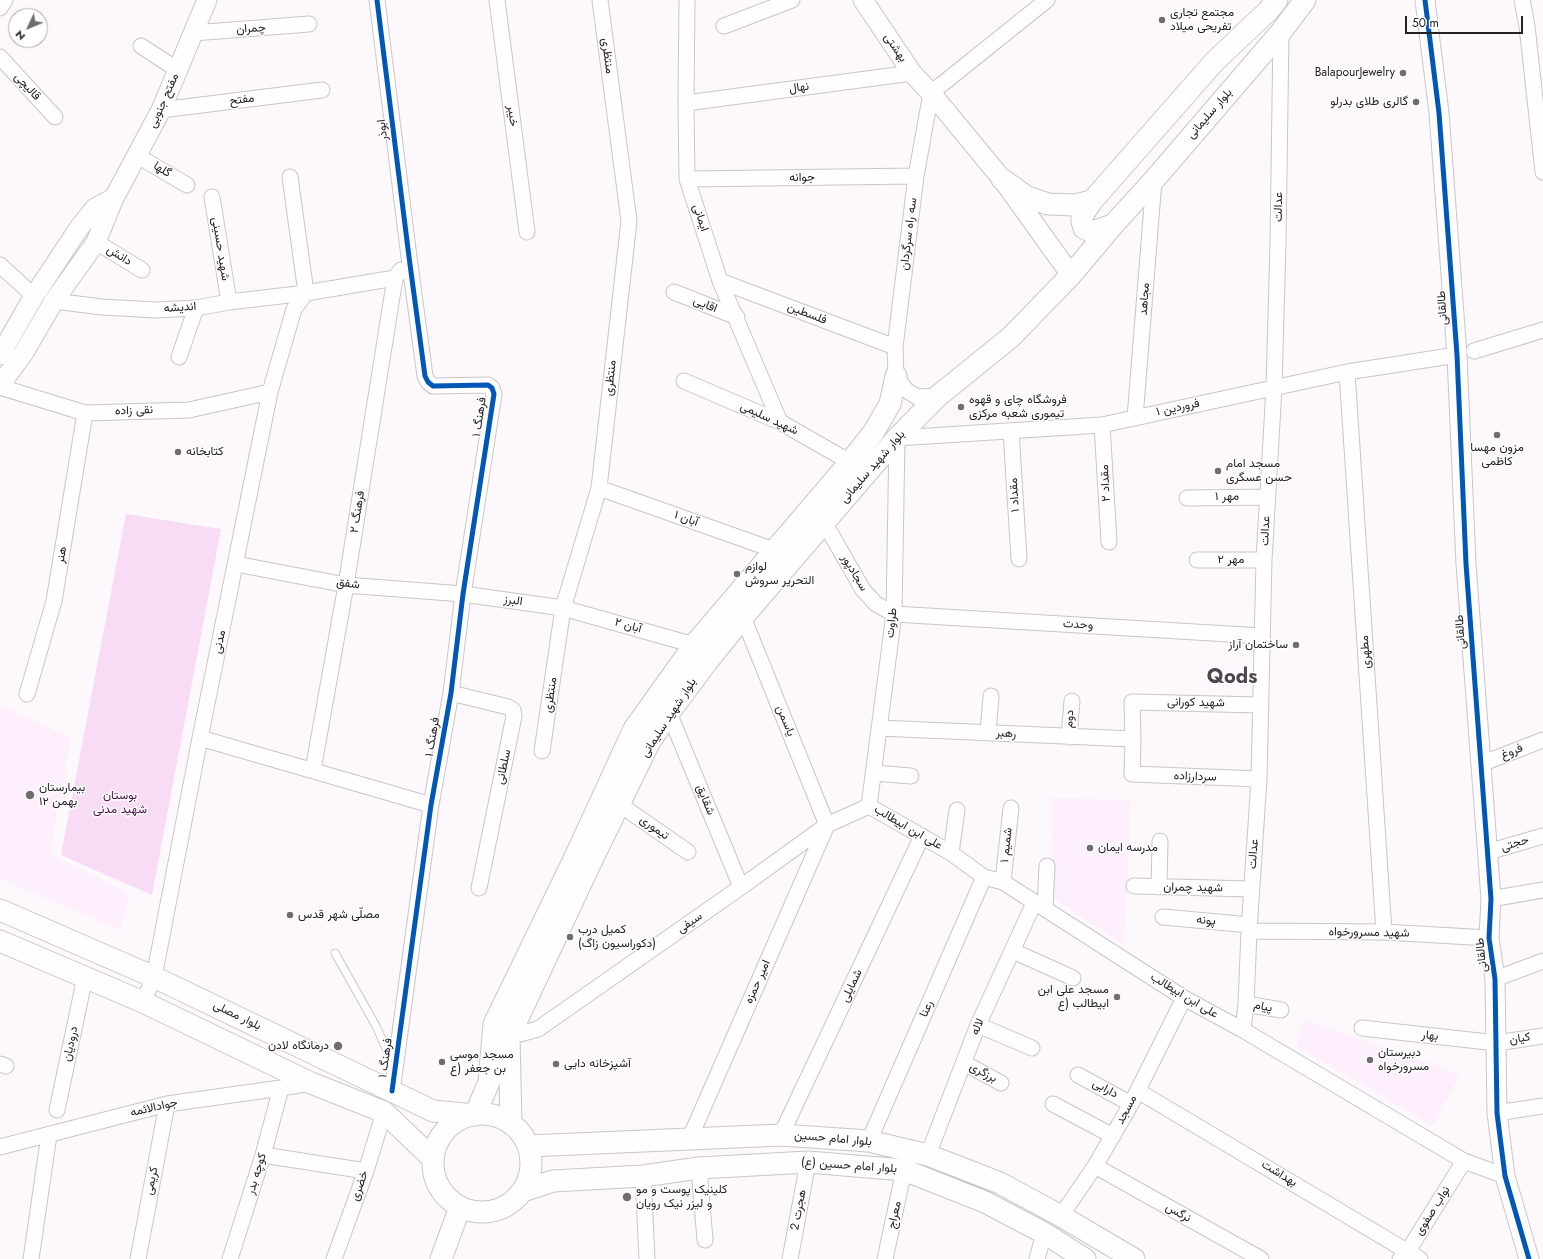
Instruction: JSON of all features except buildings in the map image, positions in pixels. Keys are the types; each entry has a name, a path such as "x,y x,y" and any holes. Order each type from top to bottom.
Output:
{"main road":[{"path":"1112,225 1092,232 1084,228 1082,216 1092,201 1215,61 1268,11 1277,0"},
{"name":"بلوار سلیمانی","path":"1112,225 1154,180 1281,32 1305,0"},
{"path":"1002,179 1027,197 1048,204 1075,205 1092,201"},
{"path":"938,396 1010,337 1071,275 1112,225"},
{"name":"بلوار شهید سلیمانی","path":"475,1115 489,1082 494,1024 575,858 634,729 694,645 850,462 873,432 890,404 896,376"},
{"name":"بلوار شهید سلیمانی","path":"511,1124 509,1036 619,804 650,743 669,713 743,617 897,438 938,396"},
{"name":"بلوار مصلی","path":"0,910 154,977 433,1111 475,1115"},
{"path":"0,941 143,1002 311,1082 384,1112 433,1159"},
{"path":"475,1115 488,1115 500,1118 511,1124 522,1135 529,1146 531,1164 528,1181 523,1191 508,1206 492,1212 476,1212 460,1207 448,1199 439,1187 434,1174 433,1159 437,1143 446,1130 459,1120 475,1115"},
{"name":"بلوار امام حسین","path":"529,1146 781,1135 869,1141 928,1155 1000,1183 1061,1216 1134,1259"},
{"name":"بلوار امام حسین (ع)","path":"523,1191 553,1181 643,1176 698,1168 808,1162 904,1170 985,1202 1044,1233 1085,1259"},
{"path":"441,1259 460,1207"}],"street":[{"path":"0,8 6,0"},
{"name":"مفتح جنوبی","path":"0,386 23,354 54,301 96,242 114,198 136,155 162,110 207,0"},
{"name":"ابوذر","path":"377,0 425,376 428,382 433,386 488,385 492,388"},
{"name":"خیبر","path":"498,0 527,232"},
{"name":"منتظری","path":"542,751 563,608 599,488 629,221 600,0"},
{"name":"ایمانی","path":"687,0 687,179 720,281 737,317 780,422"},
{"path":"724,26 792,0"},
{"name":"بهشتی","path":"863,0 912,73 931,93"},
{"path":"1047,0 931,93 1002,179 1071,275"},
{"name":"طالقانی","path":"1425,0 1466,353 1466,564 1491,899 1489,938 1495,979 1497,1113 1505,1176 1529,1259"},
{"path":"1522,0 1527,26 1543,172"},
{"name":"چمران","path":"193,33 308,24"},
{"name":"عدالت","path":"1243,1030 1246,1004 1251,889 1259,779 1264,560 1274,388 1281,32"},
{"path":"141,46 178,70"},
{"name":"قالیچی","path":"0,57 55,117"},
{"name":"نهال","path":"686,103 912,73"},
{"name":"مفتح","path":"162,110 322,90"},
{"name":"سه راه سرگردان","path":"896,376 895,347 916,176 931,93"},
{"name":"گلها","path":"136,155 187,185"},
{"name":"جوانه","path":"687,179 916,176"},
{"path":"290,177 306,293"},
{"name":"مجاهد","path":"1136,418 1154,180"},
{"name":"شهید حسینی","path":"212,197 229,302"},
{"path":"0,355 34,296 83,223 95,208 114,198"},
{"name":"دانش","path":"96,242 142,270"},
{"name":"فرهنگ ۲","path":"313,770 346,585 396,278 409,257"},
{"path":"0,265 34,296"},
{"name":"اندیشه","path":"54,301 109,308 156,310 196,308 229,302 306,293 396,278"},
{"name":"فلسطین","path":"720,281 895,347"},
{"name":"اقایی","path":"674,292 737,317"},
{"name":"مدنی","path":"143,1002 154,977 200,738 270,392 294,309 306,293"},
{"path":"179,357 196,308"},
{"name":"فروردین ۱","path":"897,438 1102,425 1347,372 1466,353 1543,330"},
{"name":"مطهری","path":"1347,372 1384,932"},
{"path":"896,376 906,390 917,397 938,396"},
{"name":"شهید سلیمی","path":"684,381 780,422 850,462"},
{"name":"نقی زاده","path":"0,386 85,413 190,410 270,392"},
{"name":"فرهنگ ۱","path":"392,1091 431,805 451,693 463,594 494,394 492,388"},
{"name":"هنر","path":"27,694 54,601 85,413"},
{"name":"مقداد ۲","path":"1102,425 1109,542"},
{"name":"مقداد ۱","path":"1011,431 1019,559"},
{"name":"طراوت","path":"869,806 894,614 897,438"},
{"name":"آبان ۱","path":"599,488 774,550"},
{"name":"مهر ۱","path":"1187,498 1267,497"},
{"name":"سجادپور","path":"824,522 863,590 876,604 894,614"},
{"name":"مهر ۲","path":"1197,560 1264,560"},
{"name":"شفق","path":"236,564 346,585 463,594"},
{"name":"البرز","path":"463,594 563,608"},
{"name":"آبان ۲","path":"563,608 694,645"},
{"name":"وحدت","path":"894,614 1262,636"},
{"name":"یاسمن","path":"743,617 827,825"},
{"name":"سلطانی","path":"451,693 508,707 514,710 479,888"},
{"path":"988,733 991,696"},
{"name":"دوم","path":"1069,737 1072,701"},
{"name":"شهید کورانی","path":"1133,739 1132,702 1260,705"},
{"name":"شقایق","path":"669,713 741,887"},
{"name":"رهبر","path":"879,728 1133,739"},
{"path":"200,738 431,805"},
{"name":"سردارزاده","path":"1133,739 1132,774 1259,779"},
{"name":"فروغ","path":"1481,764 1543,740"},
{"path":"874,774 911,776"},
{"name":"تیموری","path":"619,804 688,852"},
{"name":"سیفی","path":"509,1036 538,1029 827,825 869,806"},
{"name":"علی ابن ابیطالب","path":"869,806 951,853 984,878 1003,882 1184,998 1243,1030 1464,1161 1505,1176"},
{"name":"شمیم ۱","path":"1003,882 1011,808"},
{"path":"951,853 957,810"},
{"name":"امیر حمزه","path":"689,1140 827,825"},
{"name":"شمایلی","path":"781,1135 922,836"},
{"name":"حجتی","path":"1488,852 1543,836"},
{"path":"1159,887 1160,841"},
{"path":"1040,905 1047,866"},
{"name":"رعنا","path":"869,1141 984,878"},
{"name":"شهید چمران","path":"1134,886 1251,889"},
{"path":"1491,899 1543,890"},
{"name":"لاله","path":"928,1155 978,1025 1013,950 1040,905"},
{"name":"پونه","path":"1162,917 1249,928"},
{"name":"شهید مسرورخواه","path":"1249,928 1384,932 1489,938"},
{"path":"1013,950 1073,978"},
{"path":"1495,979 1543,962"},
{"name":"درودیان","path":"56,1110 85,977"},
{"name":"مسجد","path":"1061,1216 1095,1166 1113,1136 1184,998"},
{"name":"پیام","path":"1246,1004 1281,1010"},
{"path":"978,1025 1032,1048"},
{"name":"بهار","path":"1362,1028 1497,1043"},
{"name":"کیان","path":"1497,1043 1543,1036"},
{"name":"برزگری","path":"964,1062 1001,1082"},
{"name":"دارابی","path":"1078,1075 1134,1097"},
{"name":"جوادالائمه","path":"0,1147 167,1104 281,1088 311,1082"},
{"name":"کوچه بدر","path":"230,1259 264,1155 281,1088"},
{"name":"بهداشت","path":"1134,1097 1404,1255 1420,1259"},
{"name":"کریمی","path":"138,1259 167,1104"},
{"path":"1053,1104 1113,1136"},
{"path":"1497,1113 1543,1106"},
{"name":"خضری","path":"334,1259 366,1170 384,1112"},
{"path":"30,1259 49,1135"},
{"path":"264,1155 366,1170"},
{"name":"نواب صفوی","path":"1404,1255 1464,1161"},
{"name":"هجرت 2","path":"790,1259 808,1162"},
{"name":"نرگس","path":"1095,1166 1261,1259"},
{"path":"698,1168 705,1240"},
{"name":"معراج","path":"885,1259 904,1170"},
{"path":"643,1176 647,1259"},
{"path":"1037,1259 1044,1233"}],"lane":[{"path":"335,953 376,1026 395,1068"}],"shaded area":[{"name":"بیمارستان ۱۲ بهمن","path":"0,705 71,738 50,853 129,893 121,930 0,879"},
{"name":"مدرسه ایمان","path":"1051,798 1131,800 1124,945 1052,897"},
{"name":"دبیرستان مسرورخواه","path":"1304,1019 1460,1074 1433,1126 1296,1046"}],"green space":[{"name":"بوستان شهید مدنی","path":"126,514 221,529 152,895 61,855"}],"cycle path":[{"path":"377,0 425,376 428,382 433,386 488,385 492,388 494,394 463,594 451,693 431,805 392,1091"},
{"path":"1425,0 1439,113 1457,355 1466,564 1491,899 1489,938 1495,979 1497,1113 1505,1176 1529,1259"}],"place":[{"name":"مجتمع تجاری تفریحی میلاد","path":"1162,20"},
{"name":"BalapourJewelry","path":"1403,73"},
{"name":"گالری طلای بدرلو","path":"1416,102"},
{"name":"فروشگاه چای و قهوه تیموری شعبه مرکزی","path":"961,407"},
{"name":"مزون مهسا کاظمی","path":"1497,435"},
{"name":"کتابخانه","path":"178,452"},
{"name":"مسجد امام حسن عسگری","path":"1218,471"},
{"name":"لوازم التحریر سروش","path":"737,574"},
{"name":"ساختمان آراز","path":"1296,645"},
{"name":"بیمارستان ۱۲ بهمن","path":"30,795"},
{"name":"مدرسه ایمان","path":"1090,848"},
{"name":"مصلّی شهر قدس","path":"290,915"},
{"name":"کمیل درب (دکوراسیون زاگ)","path":"570,937"},
{"name":"مسجد علی ابن ابیطالب (ع","path":"1117,997"},
{"name":"درمانگاه لادن","path":"338,1046"},
{"name":"دبیرستان مسرورخواه","path":"1370,1060"},
{"name":"مسجد موسی بن جعفر (ع","path":"442,1062"},
{"name":"آشپزخانه دایی","path":"556,1064"},
{"name":"کلینیک پوست و مو و لیزر نیک رویان","path":"627,1197"}],"district":[{"name":"Qods","path":"1232,678"}]}
